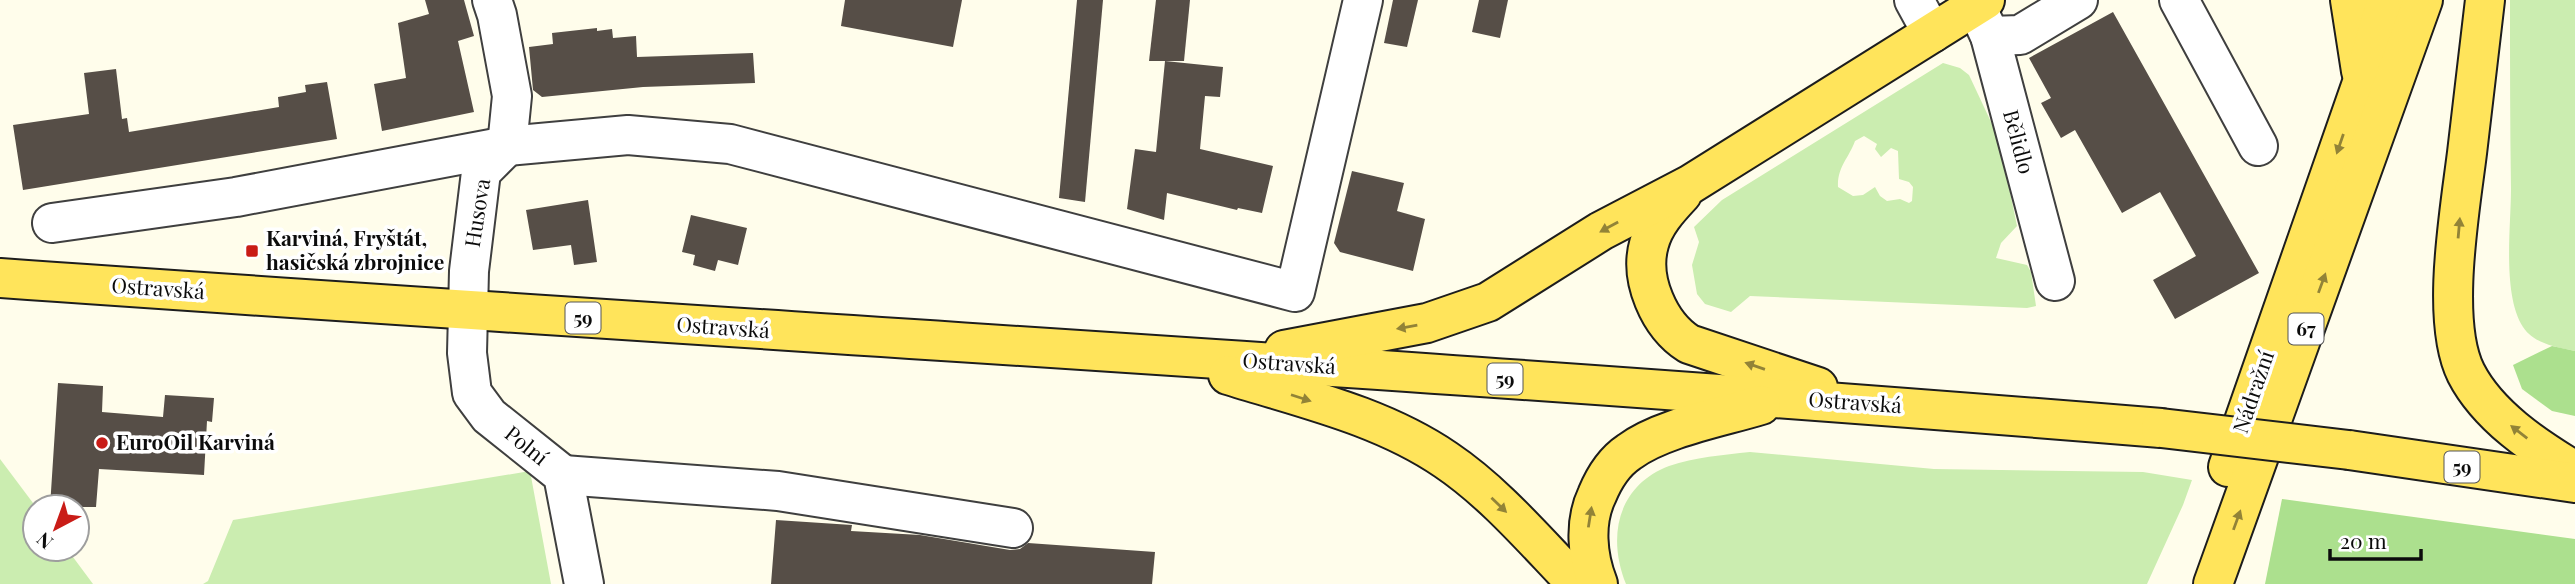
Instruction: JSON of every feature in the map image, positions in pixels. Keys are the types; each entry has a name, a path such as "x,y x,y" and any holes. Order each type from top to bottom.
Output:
{"main road":[{"name":"67","path":"2350,0 2380,76"},
{"name":"67","path":"2213,584 2380,76 2390,0"},
{"name":"67","path":"2380,76 2423,0"},
{"path":"2485,0 2455,267 2454,326 2458,350 2470,381 2494,411 2528,439 2575,471"},
{"path":"1228,360 1427,323 1473,309 1544,269 1601,231 1691,184 1923,16 1984,14"},
{"name":"Nádražní","path":"2186,584 2380,76"},
{"path":"1691,184 1661,218 1649,244 1646,266 1649,285 1666,323 1679,338 1689,344 1866,404"},
{"name":"Ostravská","path":"0,278 468,312 1166,355 1866,404 2161,428 2349,450 2575,483"},
{"path":"1166,355 1365,418 1406,436 1460,470 1577,584"},
{"path":"1598,584 1588,527 1592,505 1615,464 1629,451 1659,435 1783,398"}],"street":[{"path":"492,0 512,96 507,146"},
{"path":"52,223 236,197 507,146 628,135 730,145 1295,292 1363,0"},
{"path":"1984,14 2020,35 2078,0"},
{"path":"2179,0 2258,146"},
{"name":"Bělidlo","path":"1984,14 2055,281"},
{"name":"Husova","path":"468,312 469,271 481,172 507,146"},
{"name":"Polní","path":"468,312 467,353 472,393 489,416 563,475 584,584"},
{"path":"563,475 778,491 1013,528"}],"green space":[{"path":"2510,0 2575,0 2575,351 2546,344 2528,333 2516,313 2512,297 2509,260"},
{"path":"1943,63 1960,68 1969,75 1999,139 2017,226 2001,243 1996,258 2027,265 2031,272 2036,306 2027,308 1750,296 1731,312 1705,304 1697,294 1692,265 1699,242 1694,227 1722,200","holes":["1864,136 1877,144 1875,149 1881,157 1891,148 1898,151 1899,179 1909,182 1913,187 1912,201 1909,203 1900,199 1887,201 1875,187 1863,195 1853,196 1838,187 1841,168 1855,141"]},
{"path":"2552,346 2575,351 2575,416 2552,411 2522,389 2513,365"},
{"path":"1750,452 1934,469 2143,472 2192,480 2147,584 1626,584 1617,549 1618,531 1621,515 1638,486 1651,475 1669,466"},
{"path":"0,459 26,493 21,493 21,563 77,563 93,584 0,584"},
{"path":"530,471 551,584 203,584 208,581 233,520"},
{"path":"2282,499 2575,539 2575,584 2265,584"}],"building":[{"path":"425,0 464,0 474,36 458,41 474,112 382,131 374,84 406,78 398,23 429,14"},
{"path":"845,0 962,0 953,47 841,26"},
{"path":"1077,0 1103,0 1085,202 1059,198"},
{"path":"1156,0 1190,0 1184,61 1149,61"},
{"path":"1393,0 1418,0 1407,47 1384,43"},
{"path":"1479,0 1508,0 1500,38 1472,32"},
{"path":"2113,12 2259,273 2175,319 2153,280 2196,256 2160,192 2122,213 2075,130 2061,138 2041,103 2051,98 2029,58"},
{"path":"597,28 597,31 612,29 613,38 636,36 637,57 753,53 755,83 643,87 542,97 533,90 529,47 553,44 552,33"},
{"path":"1165,61 1223,67 1220,97 1205,96 1200,149 1273,166 1262,213 1238,208 1237,210 1167,193 1164,220 1127,209 1135,149 1156,152"},
{"path":"116,69 122,119 127,118 129,132 279,107 278,97 306,92 305,85 327,82 337,139 23,190 13,125 89,114 84,73"},
{"path":"1352,171 1404,183 1397,211 1425,219 1413,271 1340,252 1334,243"},
{"path":"588,200 597,262 574,265 571,245 533,250 526,210"},
{"path":"691,215 747,228 738,265 718,260 715,271 693,265 695,255 682,252"},
{"path":"58,383 103,386 102,412 163,417 165,395 214,398 212,422 207,421 204,475 99,469 96,507 91,507 91,493 51,493"},
{"path":"776,520 852,525 851,531 920,535 1010,550 1020,549 1028,543 1155,552 1152,584 771,584"}],"place":[{"name":"Karviná, Fryštát, hasičská zbrojnice","path":"252,251"},
{"name":"EuroOil Karviná","path":"102,443"}]}
